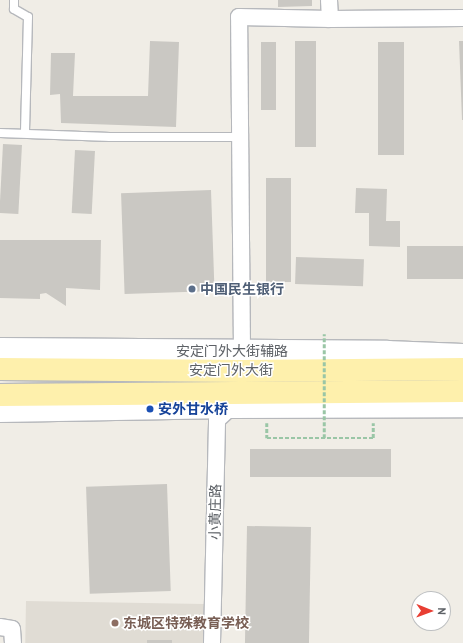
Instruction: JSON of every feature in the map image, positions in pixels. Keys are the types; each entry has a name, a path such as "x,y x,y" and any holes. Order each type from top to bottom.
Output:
{"main road":[{"name":"安定门外大街","path":"0,369 242,361 463,368"},
{"name":"安定门外大街","path":"0,395 238,400 463,391"}],"street":[{"path":"330,0 330,19"},
{"path":"242,361 239,17 330,19 463,18"},
{"name":"安定门外大街辅路","path":"0,349 242,361 387,352 463,355"},
{"path":"0,411 238,400 463,406"},
{"name":"小黄庄路","path":"212,643 217,420 238,400"},
{"path":"0,627 12,630 13,643"}],"lane":[{"path":"14,0 14,9 28,17 25,133"},
{"path":"0,133 110,137 240,137"}],"path":[{"path":"324,334 324,438"},
{"path":"267,438 373,438"}],"shaded area":[{"name":"东城区特殊教育学校","path":"26,601 204,604 203,643 25,643"}],"building":[{"path":"278,0 312,0 312,6 278,7"},
{"path":"150,41 179,42 176,127 61,123 60,94 50,95 51,53 75,53 73,96 148,96"},
{"path":"295,41 316,41 316,147 295,147"},
{"path":"459,41 463,41 463,120 462,120"},
{"path":"261,42 276,42 276,110 261,110"},
{"path":"378,42 404,42 404,155 378,155"},
{"path":"3,144 22,145 18,214 0,213"},
{"path":"75,150 95,151 92,214 72,213"},
{"path":"266,178 291,178 291,282 266,282"},
{"path":"356,188 387,189 386,221 400,221 400,247 369,246 369,213 355,213"},
{"path":"211,190 215,291 125,294 121,193"},
{"path":"0,240 101,240 100,290 66,288 66,306 46,293 40,294 40,299 0,298"},
{"path":"407,246 463,246 463,279 407,279"},
{"path":"296,257 364,259 363,286 295,284"},
{"path":"250,449 391,449 391,477 250,477"},
{"path":"167,484 171,591 90,594 86,487"},
{"path":"247,526 311,527 309,643 245,643"},
{"path":"147,640 172,640 172,643 147,643"}],"place":[{"name":"中国民生银行","path":"192,289"},
{"name":"安外甘水桥","path":"150,409"},
{"name":"东城区特殊教育学校","path":"115,623"}]}
